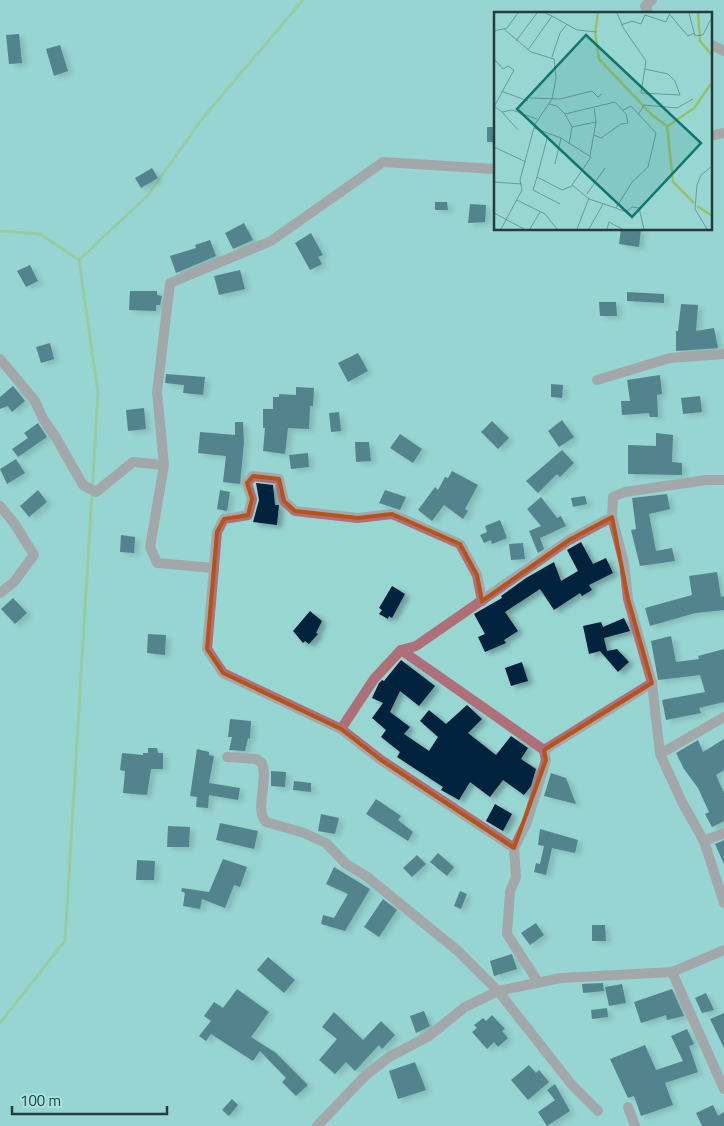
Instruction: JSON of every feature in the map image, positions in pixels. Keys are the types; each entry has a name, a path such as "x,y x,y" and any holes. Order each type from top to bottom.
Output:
{"street":[{"path":"648,12 645,6 652,0"},
{"path":"712,45 724,52"},
{"path":"214,568 157,563 150,547 164,465 157,392 170,284 271,241 383,162 494,170"},
{"path":"596,380 670,358 724,354"},
{"path":"0,359 35,401 43,419 83,484 96,492 133,462 164,465"},
{"path":"482,601 477,575 460,544 392,514 358,518 295,511 284,501 279,479 270,476 253,476 247,483 252,499 248,515 224,519 217,532 208,649 223,673 341,729 381,760 514,848"},
{"path":"724,480 706,480 625,492 613,497 612,518 624,563 628,598 652,683 660,754 683,804 704,841 724,903"},
{"path":"0,506 14,523 34,555 14,582 0,593"},
{"path":"341,729 374,679 401,650 416,646 569,540 612,518"},
{"path":"401,650 544,750 546,760 527,822 514,848 516,877 510,892 507,934 538,982"},
{"path":"544,750 652,683"},
{"path":"660,754 724,718"},
{"path":"227,757 256,759 262,763 264,785 260,812 266,822 304,833 326,844 346,864 366,876 434,930 498,991 572,1085 598,1111"},
{"path":"704,841 724,833"},
{"path":"317,1126 366,1075 389,1056 429,1036 465,1007 498,991 538,982 672,972 724,950"},
{"path":"672,972 724,1089"},
{"path":"628,1107 635,1126"}],"highlighted area":[{"path":"253,476 279,479 284,501 295,511 358,518 392,514 460,544 477,575 482,601 569,540 612,517 628,599 652,683 544,750 546,760 514,848 381,760 341,729 223,673 207,649 217,532 224,519 248,515 252,499 247,483"}],"building":[{"path":"19,34 22,63 9,64 6,35"},
{"path":"60,45 68,71 54,76 46,49"},
{"path":"487,127 494,127 494,142 487,142"},
{"path":"152,168 158,178 141,188 135,178"},
{"path":"435,202 447,202 448,210 435,210"},
{"path":"470,204 486,205 485,222 468,223"},
{"path":"244,223 253,240 233,249 225,233"},
{"path":"621,230 641,230 639,247 619,244"},
{"path":"311,233 323,255 318,257 322,264 310,270 295,243"},
{"path":"210,240 216,256 176,273 170,256 196,248 195,245"},
{"path":"30,265 38,281 26,287 17,271"},
{"path":"240,270 245,289 219,295 214,276"},
{"path":"130,291 157,291 157,295 162,296 160,305 156,305 156,311 129,310"},
{"path":"627,292 664,294 664,303 627,301"},
{"path":"599,302 616,302 617,316 600,316"},
{"path":"681,304 698,305 696,331 714,328 718,348 676,351 676,331 678,331"},
{"path":"50,343 54,359 41,363 36,347"},
{"path":"358,353 368,371 348,382 338,363"},
{"path":"166,374 205,377 203,395 183,393 184,385 165,383"},
{"path":"660,375 662,394 657,395 658,417 650,417 649,413 622,415 621,401 630,401 627,380"},
{"path":"551,384 563,385 562,398 551,397"},
{"path":"13,386 25,401 12,412 8,406 0,409 0,397"},
{"path":"296,387 314,388 313,406 310,406 309,429 288,428 285,454 263,451 265,428 263,428 263,409 273,409 273,397 279,397 279,394 296,395"},
{"path":"700,396 702,412 683,414 681,398"},
{"path":"144,408 146,429 128,431 126,410"},
{"path":"339,412 341,431 331,432 329,413"},
{"path":"562,420 574,437 559,447 548,431"},
{"path":"492,421 509,438 498,449 481,432"},
{"path":"235,422 243,422 244,443 240,484 223,482 226,456 198,453 200,432 235,435"},
{"path":"38,423 47,437 18,457 12,449 28,438 24,433"},
{"path":"656,433 673,435 672,462 682,463 682,475 628,474 628,445 656,446"},
{"path":"400,434 422,449 413,463 390,448"},
{"path":"355,442 369,442 371,461 356,462"},
{"path":"562,450 574,463 560,477 557,474 538,493 526,481"},
{"path":"308,453 309,467 291,469 289,455"},
{"path":"16,459 25,473 7,484 0,469"},
{"path":"452,471 478,485 465,509 468,511 463,519 444,505 432,521 418,510 435,487 438,490 445,477 448,478"},
{"path":"256,483 273,485 275,505 279,505 277,525 253,522 259,500"},
{"path":"38,490 47,502 29,517 20,506"},
{"path":"220,490 230,492 227,511 217,509"},
{"path":"385,490 406,497 400,510 379,503"},
{"path":"667,494 670,509 649,514 656,551 672,548 675,561 640,566 631,530 636,529 632,498"},
{"path":"585,496 587,504 573,507 571,498"},
{"path":"541,497 557,518 561,516 566,526 540,538 544,549 538,553 529,531 541,526 527,509"},
{"path":"500,520 507,538 492,544 491,540 484,543 480,535 487,532 485,526"},
{"path":"121,535 135,537 134,553 120,552"},
{"path":"581,542 593,564 606,558 613,573 589,585 592,590 582,596 580,593 554,610 540,589 505,612 518,631 504,640 506,643 485,652 478,637 485,634 474,614 502,598 501,596 526,578 554,562 561,581 578,571 567,550"},
{"path":"523,543 525,559 511,560 509,544"},
{"path":"717,572 721,597 724,596 724,610 695,613 650,626 645,608 692,595 689,576"},
{"path":"392,586 405,594 392,618 389,616 388,619 379,614 382,610 379,608"},
{"path":"13,598 27,613 15,624 1,609"},
{"path":"310,611 322,621 316,633 318,634 309,644 305,641 303,643 293,631"},
{"path":"624,618 630,631 604,638 607,651 617,649 629,662 618,672 600,651 589,654 583,626 601,622 603,627"},
{"path":"148,634 166,635 165,655 147,653"},
{"path":"671,636 676,662 699,659 698,656 724,649 724,702 699,708 701,713 666,720 662,700 705,692 700,675 658,680 651,641"},
{"path":"401,660 435,686 419,706 400,691 390,712 410,727 404,734 429,751 438,737 420,721 429,710 446,724 467,705 482,719 468,733 496,755 511,736 528,748 521,759 536,769 531,786 524,795 503,780 490,797 470,782 459,800 441,790 443,787 397,757 400,752 381,737 386,730 372,718 383,703 372,698 379,683 382,680 384,681"},
{"path":"522,662 528,681 511,686 505,668"},
{"path":"230,719 251,721 250,739 248,738 245,751 229,750 232,737 228,737"},
{"path":"724,739 724,770 716,775 724,793 724,821 712,827 705,814 709,812 698,788 684,769 676,753 698,740 703,752"},
{"path":"148,748 157,748 158,753 163,753 163,769 151,769 147,795 123,793 125,771 120,770 122,753 143,755 143,753 148,753"},
{"path":"197,749 209,752 209,755 214,756 209,783 240,788 238,800 209,795 208,808 196,807 197,797 190,796"},
{"path":"271,771 286,772 285,787 271,786"},
{"path":"551,773 566,778 576,804 544,796"},
{"path":"294,781 311,783 311,792 293,790"},
{"path":"376,799 401,816 398,820 413,832 408,841 366,814"},
{"path":"495,804 512,814 503,831 486,821"},
{"path":"321,814 339,818 335,834 318,831"},
{"path":"220,823 258,831 254,849 216,840"},
{"path":"168,826 190,827 189,847 167,847"},
{"path":"540,829 578,840 575,853 552,848 546,875 534,872 536,863 540,864 544,846 538,845"},
{"path":"724,840 724,864 715,844"},
{"path":"438,853 454,867 447,876 430,862"},
{"path":"417,855 426,864 412,877 403,868"},
{"path":"223,859 247,867 240,887 234,885 225,908 202,899 200,909 183,906 185,893 181,891 182,888 209,892"},
{"path":"137,860 155,861 154,880 136,880"},
{"path":"334,867 370,889 345,931 321,924 323,915 334,918 348,894 326,884"},
{"path":"460,891 467,894 461,909 454,906"},
{"path":"383,899 397,910 379,937 364,927"},
{"path":"536,923 544,935 530,945 521,933"},
{"path":"592,925 605,925 606,941 592,941"},
{"path":"512,954 517,969 494,976 490,961"},
{"path":"268,957 295,980 284,993 257,970"},
{"path":"603,983 604,991 583,993 582,984"},
{"path":"622,984 626,1003 609,1006 605,987"},
{"path":"237,989 269,1012 251,1037 276,1053 308,1085 296,1096 282,1082 286,1078 260,1051 253,1061 211,1034 206,1041 199,1036 211,1021 204,1016 214,1002 223,1008"},
{"path":"672,989 684,1016 667,1020 666,1015 641,1023 634,1002"},
{"path":"706,993 714,1010 702,1013 695,998"},
{"path":"607,1008 608,1017 592,1019 591,1010"},
{"path":"424,1011 430,1026 416,1033 410,1016"},
{"path":"334,1012 363,1040 381,1021 395,1035 382,1049 379,1045 355,1071 346,1062 335,1074 319,1060 337,1039 322,1027"},
{"path":"724,1013 724,1048 710,1019"},
{"path":"492,1015 505,1029 502,1031 508,1038 498,1047 494,1042 487,1049 472,1032 477,1028 474,1025 483,1018 486,1021"},
{"path":"687,1029 694,1044 689,1046 698,1072 665,1083 673,1105 641,1116 634,1096 628,1098 610,1059 645,1045 656,1070 683,1061 671,1036"},
{"path":"415,1062 426,1090 398,1099 389,1071"},
{"path":"529,1065 536,1073 539,1070 549,1082 528,1100 511,1080"},
{"path":"555,1084 570,1111 547,1126 538,1112 555,1100 547,1090"},
{"path":"232,1099 238,1105 229,1116 222,1110"},
{"path":"713,1105 718,1116 724,1112 724,1126 702,1126 696,1113"}],"waterway":[{"path":"0,1023 65,941 98,393 79,260 148,195 202,119 303,0"},
{"path":"0,231 40,234 79,260"}]}
